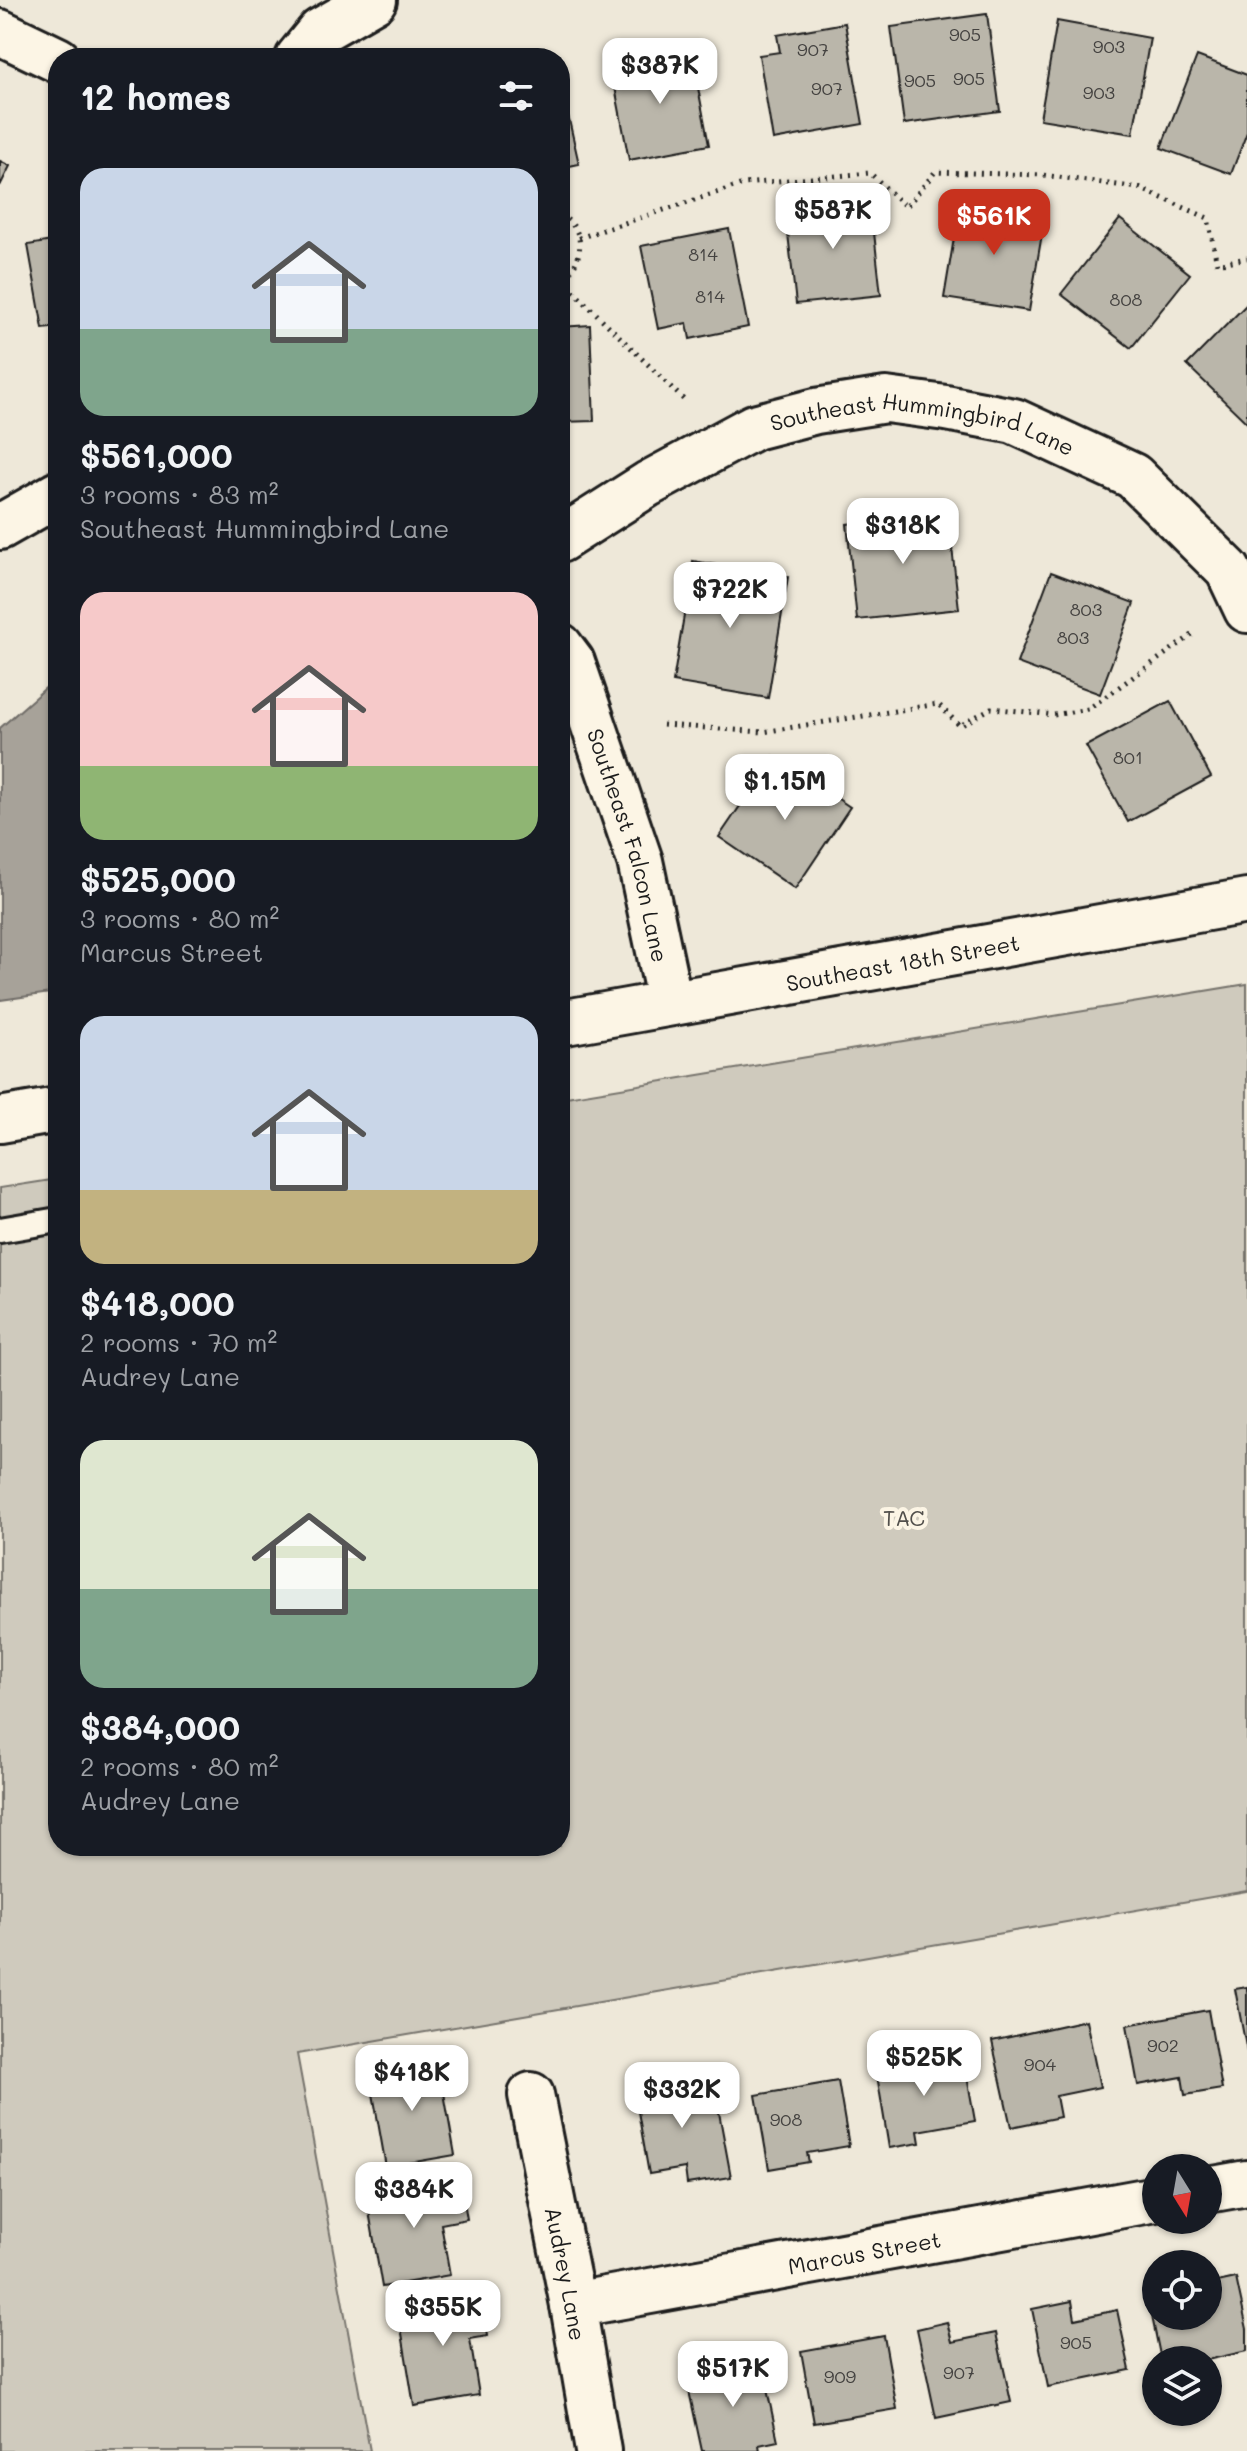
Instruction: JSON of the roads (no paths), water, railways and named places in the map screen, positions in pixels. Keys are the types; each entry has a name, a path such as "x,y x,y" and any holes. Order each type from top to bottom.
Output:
{"street":[{"path":"306,48 320,31 374,0"},
{"path":"0,32 48,55"},
{"name":"Southeast Hummingbird Lane","path":"570,534 648,484 754,427 816,411 886,400 1014,421 1133,476 1228,570 1247,610"},
{"path":"0,527 48,500"},
{"name":"Southeast Falcon Lane","path":"570,659 640,861 670,1003"},
{"name":"Southeast 18th Street","path":"570,1021 1247,901"},
{"path":"0,1120 48,1112"},
{"name":"Audrey Lane","path":"531,2095 573,2305 598,2451"},
{"path":"1222,2187 1247,2183"},
{"name":"Marcus Street","path":"573,2305 1142,2202"}],"lane":[{"path":"0,1230 48,1222"}],"park label":[{"name":"TAC","path":"904,1517"}]}
